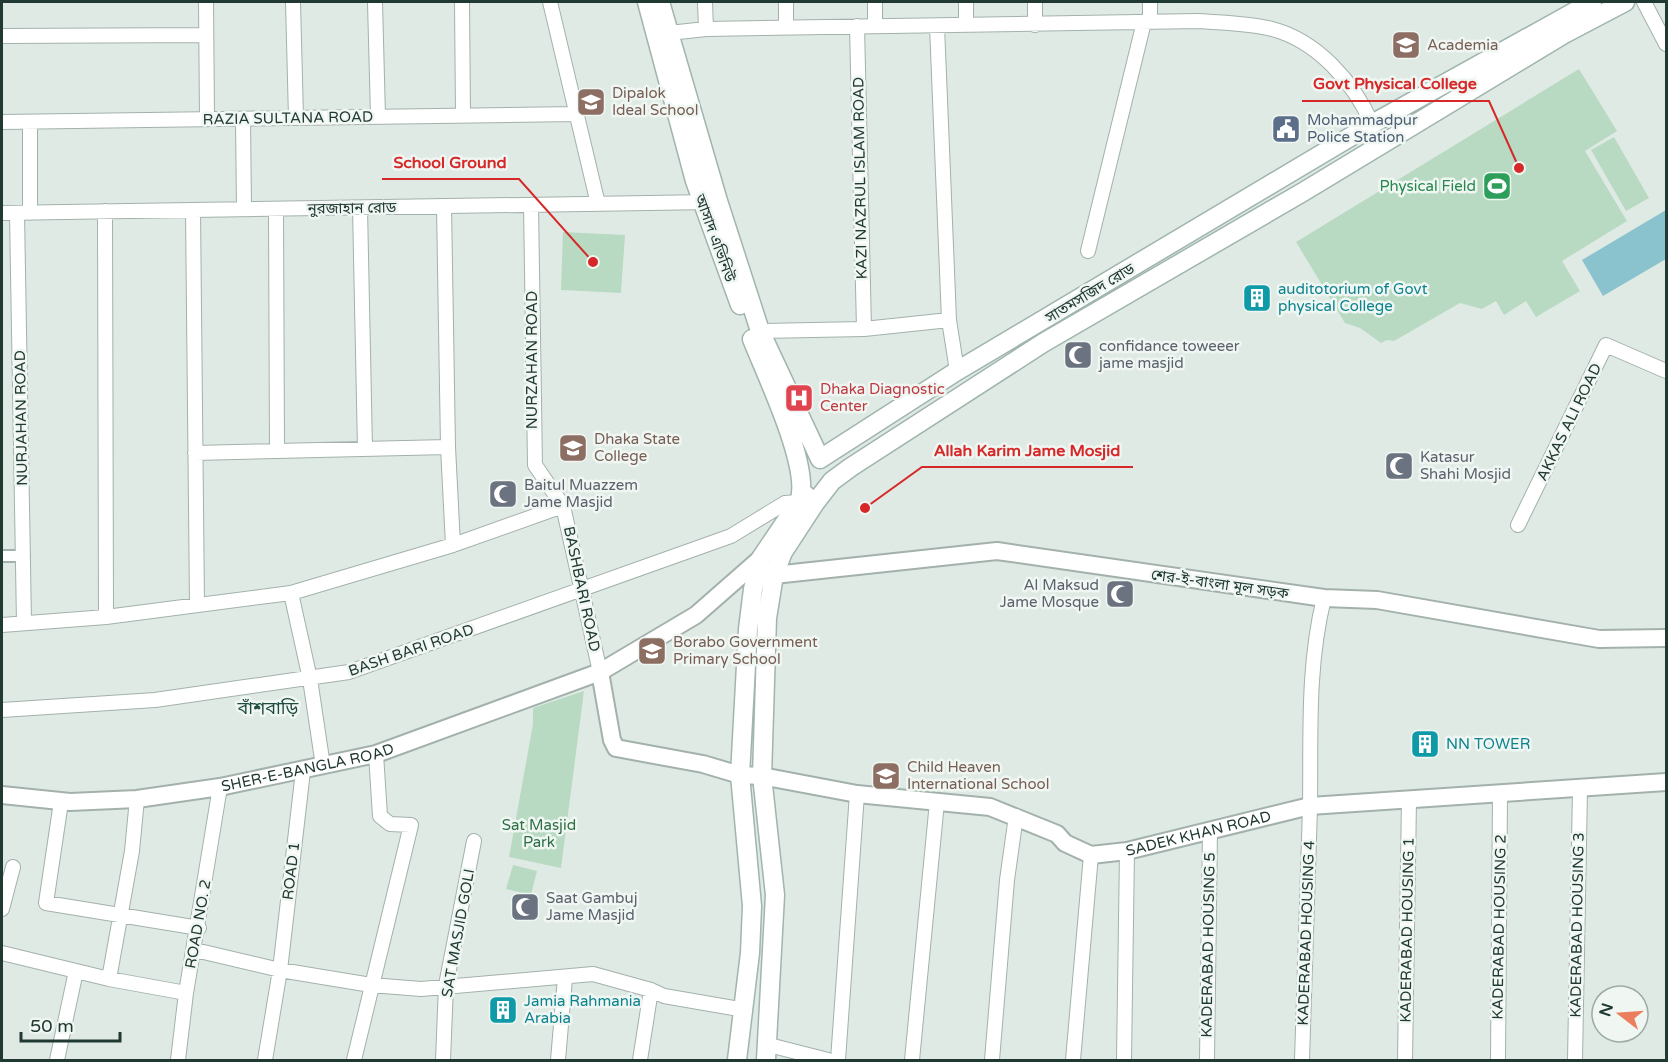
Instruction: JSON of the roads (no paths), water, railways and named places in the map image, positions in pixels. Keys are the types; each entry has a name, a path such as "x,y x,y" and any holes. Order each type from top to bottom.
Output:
{"main road":[{"name":"আসাদ এভিনিউ","path":"647,2 662,34 710,202 801,470 805,499"},
{"name":"আসাদ এভিনিউ","path":"660,2 662,34"},
{"name":"সাতমসজিদ রোড","path":"805,499 1044,343 1384,144 1564,34 1625,2"},
{"name":"সাতমসজিদ রোড","path":"801,470 819,456 957,371 1372,124 1582,4"},
{"path":"1372,124 1384,144"},
{"name":"আসাদ এভিনিউ","path":"710,202 760,331 832,481"},
{"path":"737,1060 745,1010 752,906 740,775 748,629 753,589 761,558 789,513 805,499"},
{"path":"741,1034 768,1046 775,895 762,776 767,618 774,575 805,499"}],"street":[{"path":"206,2 207,119"},
{"path":"293,2 296,118"},
{"path":"375,2 378,117"},
{"path":"462,2 463,115"},
{"path":"550,2 598,204"},
{"path":"705,2 706,29"},
{"path":"786,2 786,27"},
{"path":"874,2 875,26"},
{"path":"966,2 966,25"},
{"path":"1035,2 1035,25"},
{"path":"1088,251 1147,22 1150,2"},
{"path":"1644,2 1666,44"},
{"path":"662,34 706,29 786,27 1147,22 1246,24 1275,30 1307,45 1338,70 1361,99 1372,124"},
{"name":"KAZI NAZRUL ISLAM ROAD","path":"857,26 864,329"},
{"path":"937,26 949,320 957,371"},
{"path":"2,36 206,35"},
{"name":"RAZIA SULTANA ROAD","path":"2,122 576,114"},
{"path":"243,119 244,209"},
{"name":"NURJAHAN ROAD","path":"24,623 24,213 30,122"},
{"name":"নুরজাহান রোড","path":"2,213 710,202"},
{"name":"NURZAHAN ROAD","path":"531,205 533,453 535,465 541,477 563,506"},
{"path":"444,206 448,447 453,545"},
{"path":"360,207 365,449"},
{"path":"276,209 277,451"},
{"path":"193,210 197,605"},
{"path":"105,212 106,617"},
{"path":"760,331 864,329 949,320"},
{"name":"AKKAS ALI ROAD","path":"1518,525 1606,345 1666,371"},
{"path":"195,453 448,447"},
{"name":"BASH BARI ROAD","path":"2,710 155,700 310,680 349,672 731,536 784,503 805,499"},
{"path":"2,625 106,617 291,593 453,545 563,506"},
{"name":"BASHBARI ROAD","path":"563,506 600,672"},
{"name":"শের-ই-বাংলা মূল সড়ক","path":"774,575 975,551 998,551 1324,598 1377,600 1599,639 1666,638"},
{"path":"2,556 24,556"},
{"name":"SHER-E-BANGLA ROAD","path":"2,795 61,802 137,799 220,787 376,754 600,672 646,647 696,615 761,558"},
{"path":"291,593 310,680 323,766"},
{"name":"KADERABAD HOUSING 4","path":"1302,1060 1310,806 1310,681 1324,598"},
{"path":"600,672 612,740 616,748 703,764 740,775 762,776 857,794 990,807 1058,834 1065,843 1091,855 1073,1060"},
{"path":"354,1060 370,985 411,825 390,824 381,816 376,754"},
{"name":"ROAD 1","path":"265,1060 280,970 303,771"},
{"name":"SADEK KHAN ROAD","path":"1091,855 1127,850 1310,806 1666,782"},
{"name":"ROAD NO. 2","path":"178,1060 186,993 199,928 220,787"},
{"name":"KADERABAD HOUSING 3","path":"1575,1060 1580,789"},
{"path":"838,1060 857,794"},
{"name":"KADERABAD HOUSING 2","path":"1498,1060 1500,794"},
{"path":"109,979 132,851 137,799"},
{"name":"KADERABAD HOUSING 1","path":"1405,1060 1409,799"},
{"path":"61,802 46,903 199,928"},
{"path":"912,1060 937,802"},
{"path":"992,1060 1007,880 1016,816"},
{"name":"KADERABAD HOUSING 5","path":"1207,1060 1210,830"},
{"name":"SAT MASJID GOLI","path":"443,1060 446,986 474,841"},
{"path":"1124,1060 1127,850"},
{"path":"2,909 13,867"},
{"path":"195,950 280,970 370,985 421,989 593,974 651,990 664,996 745,1010"},
{"path":"2,952 109,979 186,993"},
{"path":"57,1060 76,971"},
{"path":"558,1060 565,978"},
{"path":"640,1060 651,990"},
{"path":"768,1046 828,1060"}],"water":[{"path":"1666,210 1666,259 1603,296 1582,260"}],"place":[{"name":"Academia","path":"1406,45"},
{"name":"Dipalok Ideal School","path":"591,102"},
{"name":"Mohammadpur Police Station","path":"1286,129"},
{"name":"Govt Physical College","path":"1519,168"},
{"name":"Physical Field","path":"1497,186"},
{"name":"School Ground","path":"593,262"},
{"name":"auditotorium of Govt physical College","path":"1257,298"},
{"name":"confidance toweeer jame masjid","path":"1078,355"},
{"name":"Dhaka Diagnostic Center","path":"799,398"},
{"name":"Dhaka State College","path":"573,448"},
{"name":"Katasur Shahi Mosjid","path":"1399,466"},
{"name":"Baitul Muazzem Jame Masjid","path":"503,494"},
{"name":"Allah Karim Jame Mosjid","path":"865,508"},
{"name":"Al Maksud Jame Mosque","path":"1120,594"},
{"name":"Borabo Government Primary School","path":"652,651"},
{"name":"NN TOWER","path":"1425,744"},
{"name":"Child Heaven International School","path":"886,776"},
{"name":"Saat Gambuj Jame Masjid","path":"525,907"},
{"name":"Jamia Rahmania Arabia","path":"503,1010"}],"district":[{"name":"বাঁশবাড়ি","path":"268,708"}],"park label":[{"name":"Sat Masjid Park","path":"539,834"}]}
